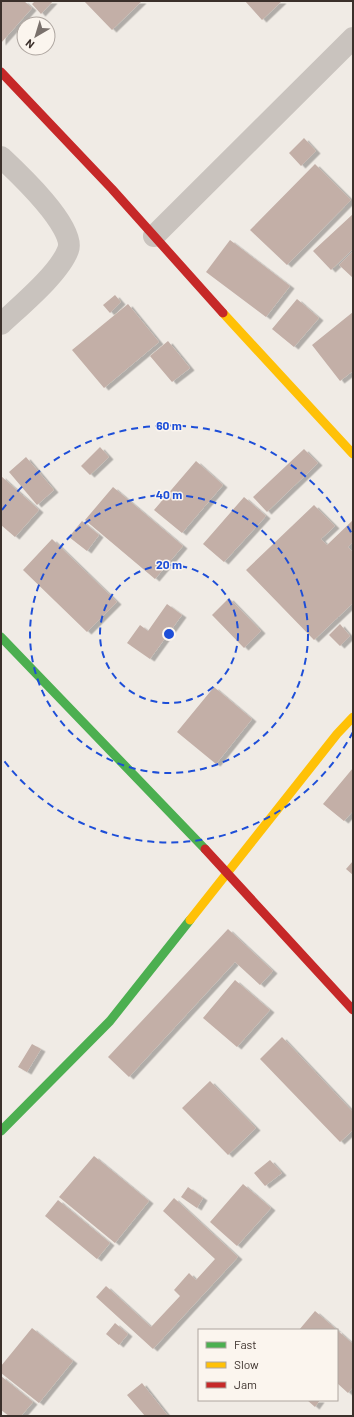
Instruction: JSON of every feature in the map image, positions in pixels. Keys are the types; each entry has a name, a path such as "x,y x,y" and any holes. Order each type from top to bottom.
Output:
{"street":[{"path":"154,236 353,38"},
{"path":"1,72 112,189 296,394 353,454"},
{"path":"1,157 60,221 69,237 69,249 56,269 1,324"},
{"path":"1,637 227,872 353,1010"},
{"path":"1,1131 110,1021 337,734 353,717"}],"building":[{"path":"1,1 24,1 32,8 25,16 16,16 16,26 1,43"},
{"path":"35,1 53,1 41,14 32,4"},
{"path":"84,1 142,1 112,30"},
{"path":"245,1 282,1 262,20"},
{"path":"304,138 316,151 301,166 289,153"},
{"path":"315,164 351,200 287,265 250,230"},
{"path":"353,214 353,249 331,270 313,251"},
{"path":"230,240 290,286 266,317 206,272"},
{"path":"353,251 353,278 339,265"},
{"path":"115,295 121,302 110,313 103,305"},
{"path":"297,299 319,318 294,347 272,329"},
{"path":"128,304 159,342 104,388 72,350"},
{"path":"353,312 353,371 340,381 312,345"},
{"path":"168,341 190,368 172,382 150,356"},
{"path":"100,447 109,457 90,475 81,466"},
{"path":"304,449 318,463 267,512 253,497"},
{"path":"26,457 54,490 37,505 9,472"},
{"path":"196,461 223,485 182,533 154,510"},
{"path":"1,476 39,510 15,537 1,525"},
{"path":"113,487 183,546 155,579 85,520"},
{"path":"244,497 266,516 224,562 203,544"},
{"path":"314,505 335,526 321,539 327,545 353,520 353,542 348,547 353,552 353,603 314,640 246,570"},
{"path":"82,521 99,535 87,551 69,537"},
{"path":"52,539 117,602 87,632 23,570"},
{"path":"229,598 261,631 244,648 212,615"},
{"path":"167,604 182,615 150,659 127,643 140,625 148,631"},
{"path":"340,624 350,636 340,646 329,635"},
{"path":"214,687 252,719 216,764 177,732"},
{"path":"353,768 353,811 344,821 323,804"},
{"path":"353,861 353,875 346,869"},
{"path":"228,929 273,971 260,985 235,962 129,1077 108,1057"},
{"path":"235,980 270,1010 237,1047 203,1018"},
{"path":"282,1037 353,1112 353,1130 340,1142 260,1059"},
{"path":"32,1044 41,1049 27,1072 18,1067"},
{"path":"210,1081 256,1128 228,1155 182,1108"},
{"path":"94,1156 149,1201 115,1243 59,1197"},
{"path":"270,1160 282,1173 265,1186 254,1173"},
{"path":"243,1184 271,1208 237,1246 210,1222"},
{"path":"188,1187 203,1198 197,1208 181,1197"},
{"path":"174,1198 238,1257 153,1349 96,1297 106,1286 151,1327 180,1296 174,1290 189,1273 196,1280 215,1259 163,1211"},
{"path":"58,1200 110,1243 97,1259 45,1216"},
{"path":"315,1311 336,1329 300,1329"},
{"path":"115,1323 128,1334 119,1345 106,1334"},
{"path":"32,1328 73,1361 39,1403 1,1373 1,1366"},
{"path":"338,1331 353,1344 353,1387 348,1393 338,1384"},
{"path":"1,1376 33,1402 21,1416 9,1416 1,1410"},
{"path":"142,1383 168,1416 145,1416 127,1395"},
{"path":"308,1401 319,1401 315,1407"}],"traffic: fast":[{"path":"1,637 205,849"},
{"path":"1,1131 110,1021 190,920"}],"traffic: slow":[{"path":"223,313 353,454"},
{"path":"190,920 337,734 353,717"}],"traffic: jam":[{"path":"1,72 112,189 223,313"},
{"path":"205,849 353,1010"}]}
